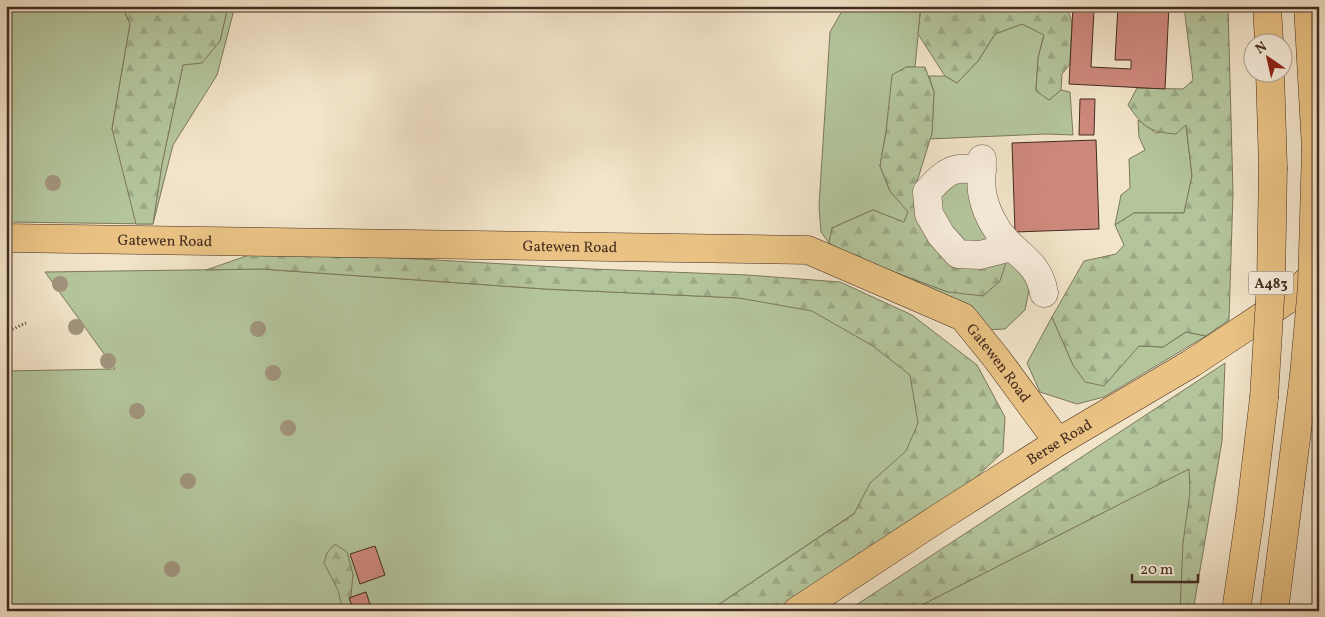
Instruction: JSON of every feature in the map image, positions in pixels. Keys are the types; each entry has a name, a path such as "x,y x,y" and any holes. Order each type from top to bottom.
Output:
{"main road":[{"path":"1267,6 1268,32"},
{"name":"A483","path":"1274,611 1304,376 1312,286 1316,149 1308,6"},
{"name":"A483","path":"1236,611 1264,398 1271,282 1273,167 1270,82"},
{"name":"Gatewen Road","path":"6,238 808,250 964,317 1058,442"},
{"name":"Berse Road","path":"797,611 1058,442 1200,358 1293,296 1319,268"}],"lane":[{"path":"1012,247 980,255 958,254 941,235 929,214 927,192 943,174 963,167 982,164 983,197 995,227 1012,247 1030,262 1042,281 1044,293"}],"path":[{"path":"6,332 26,323"}],"green space":[{"path":"6,6 122,6 130,24 112,129 153,223 162,164 183,65 220,41 228,6 235,6 217,75 173,145 153,224 6,222"},
{"path":"122,6 228,6 220,41 202,63 183,65 162,164 153,224 136,224 112,129 130,24"},
{"path":"845,6 921,6 915,67 906,67 886,132 880,166 890,191 909,212 904,223 873,210 832,228 829,243 821,232 819,206 830,32"},
{"path":"921,6 1063,6 1068,10 1072,23 1070,64 1062,74 1061,90 1049,100 1036,91 1038,58 1044,35 1022,24 995,34 978,61 957,83 945,76 918,34"},
{"path":"1184,6 1228,6 1233,193 1229,320 1206,336 1186,332 1163,347 1139,346 1104,386 1085,382 1073,365 1052,317 1084,261 1116,254 1124,245 1115,225 1134,213 1184,213 1192,176 1186,125 1176,134 1153,130 1138,119 1128,105 1137,88 1183,89 1193,80"},
{"path":"1022,24 1044,34 1038,58 1036,90 1049,100 1061,90 1070,92 1073,135 1046,134 929,139 932,133 934,92 929,76 945,76 957,83 978,61 995,34"},
{"path":"906,67 925,67 934,92 932,133 916,185 921,223 1007,259 1000,281 983,296 948,292 851,256 829,243 832,228 873,210 904,222 908,212 890,191 880,166 886,132 892,75"},
{"path":"1138,120 1156,133 1186,125 1192,176 1184,213 1134,213 1115,225 1121,195 1130,188 1129,159 1145,150 1139,137"},
{"path":"962,180 972,187 993,244 960,246 934,199 945,183"},
{"path":"252,254 400,258 592,269 747,275 840,282 912,315 977,365 1005,417 1003,452 968,485 847,562 776,611 709,611 854,514 870,483 906,451 918,423 910,375 873,346 812,311 739,298 545,289 261,269 206,270"},
{"path":"1007,259 1013,262 1030,285 1025,310 1005,329 981,330 954,304 913,279 948,292"},
{"path":"261,269 545,289 807,301 917,362 929,463 709,611 372,611 366,592 349,598 353,574 345,611 6,611 6,371 115,369 45,272"},
{"path":"1052,317 1073,365 1139,346 1163,347 1186,332 1206,336 1104,397 1077,404 1040,392 1027,363"},
{"path":"1225,363 1222,441 1193,611 1180,611 1183,543 1190,492 1189,469 910,611 847,611"},
{"path":"1194,466 1193,611 910,611"},
{"path":"335,544 347,552 353,574 351,596 349,598 354,611 343,611 338,590 324,563 327,553"}],"building":[{"path":"1073,6 1099,6 1099,11 1094,10 1091,67 1131,69 1131,60 1115,60 1118,6 1169,6 1165,89 1069,84"},
{"path":"1080,99 1095,99 1094,135 1079,135"},
{"path":"1096,140 1099,229 1015,232 1012,143"},
{"path":"375,546 385,575 360,584 350,554"},
{"path":"366,592 372,611 354,611 349,598"}]}
